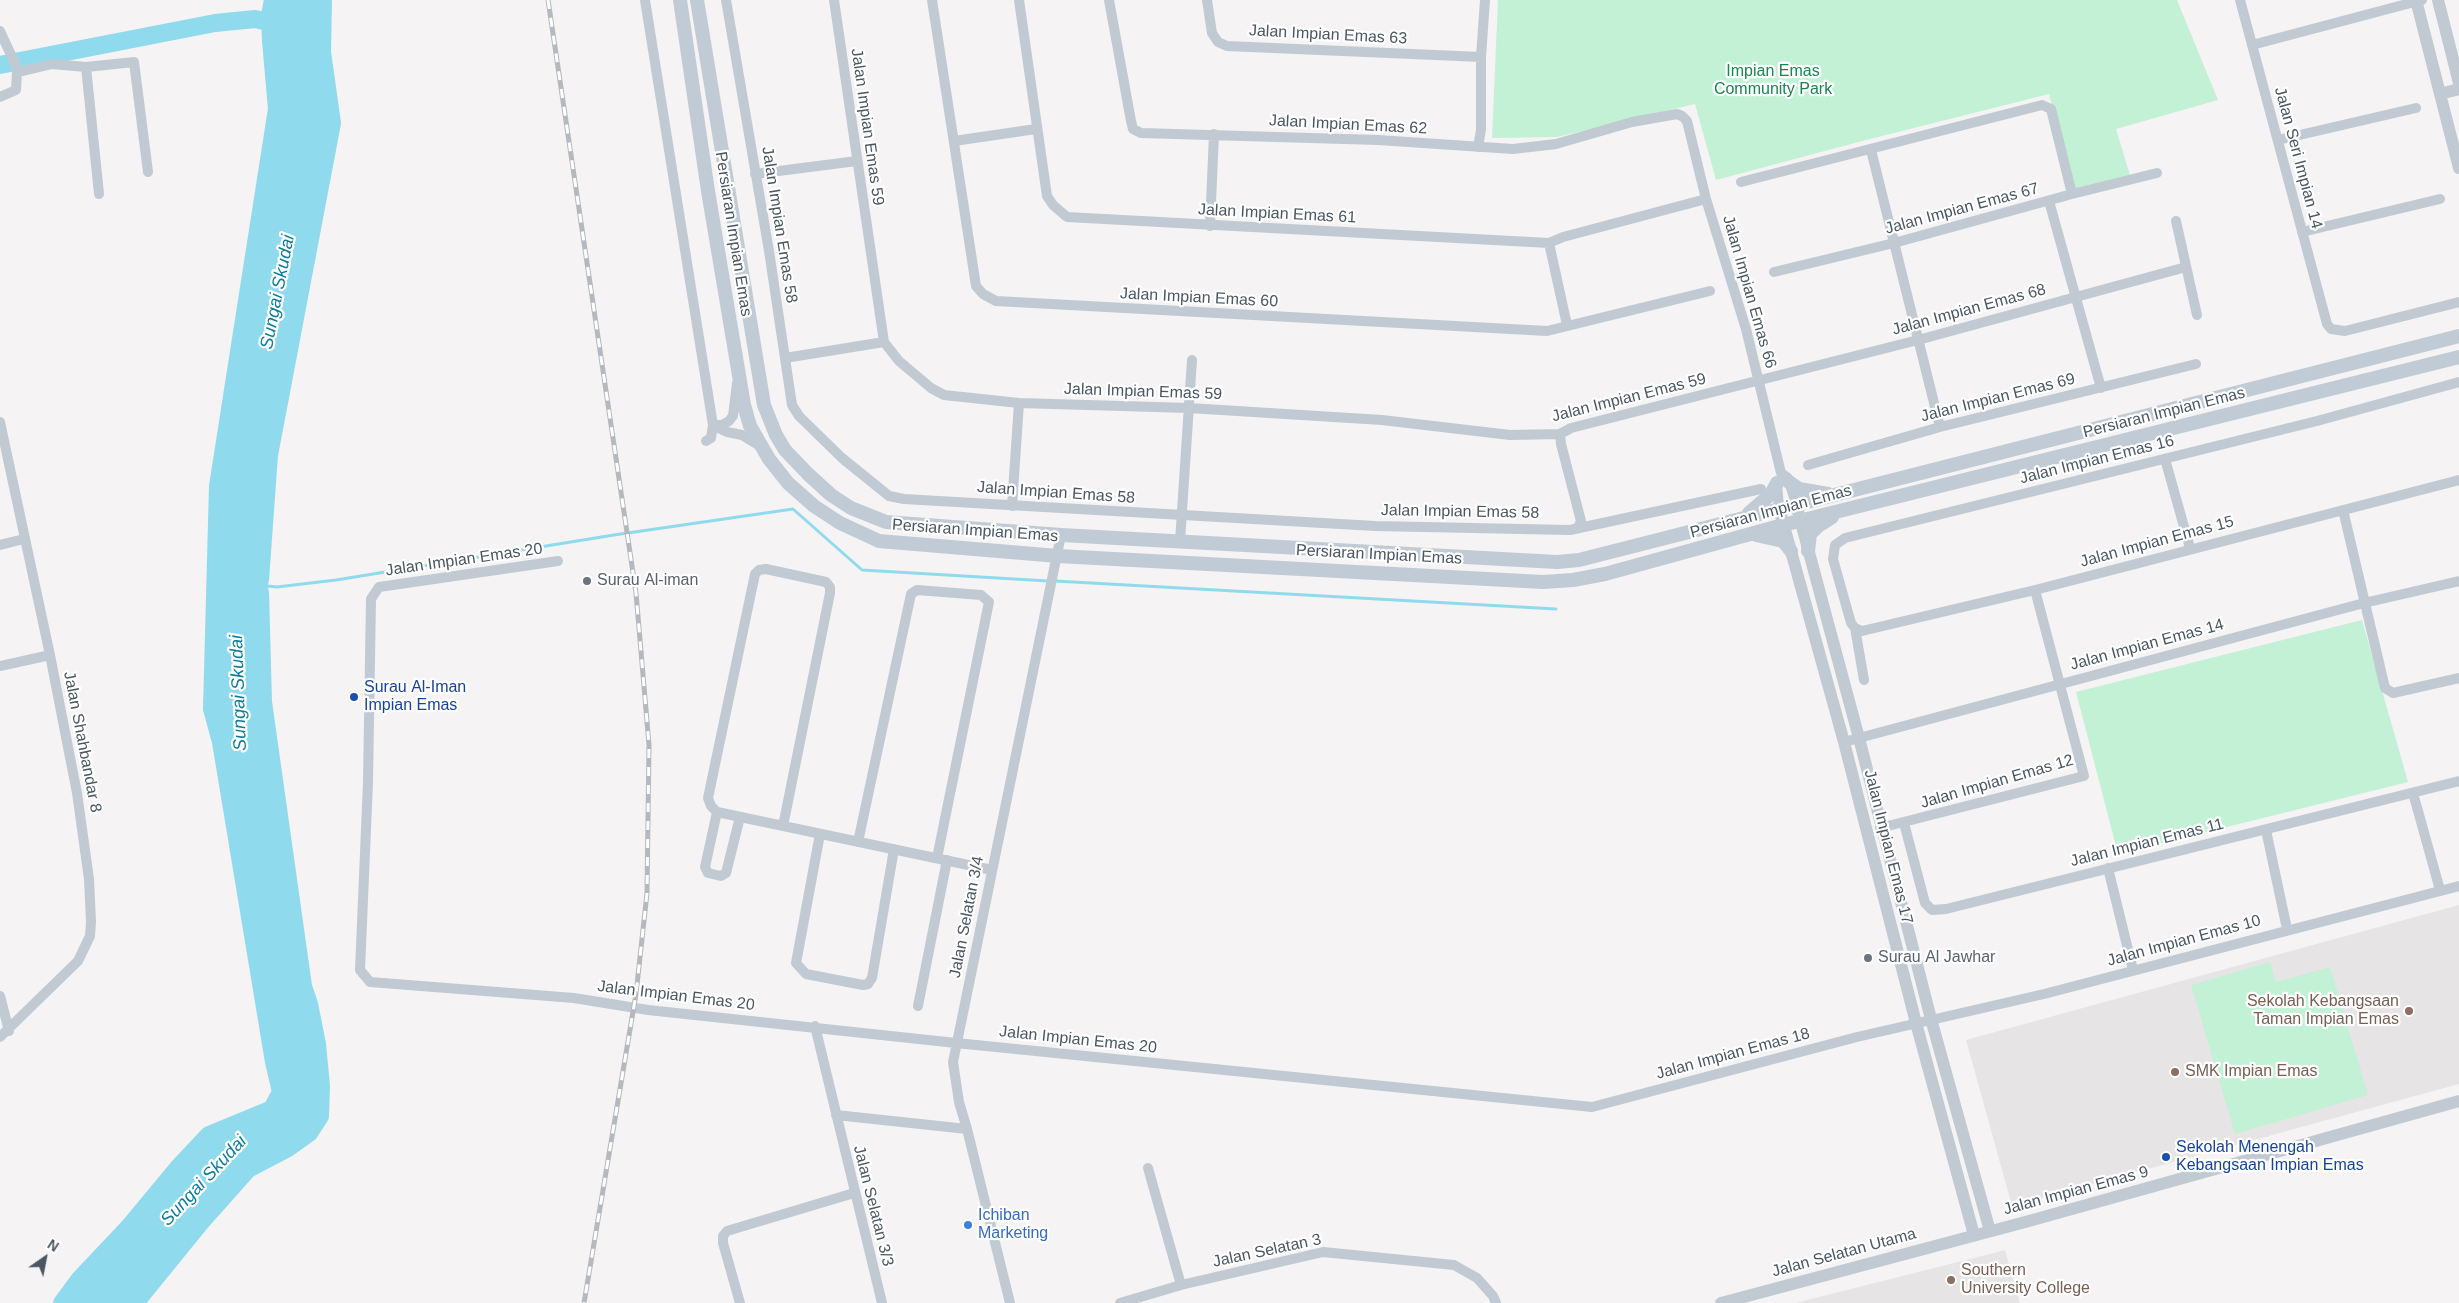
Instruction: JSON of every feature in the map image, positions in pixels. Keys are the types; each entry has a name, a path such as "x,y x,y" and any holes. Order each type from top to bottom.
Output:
{"main road":[{"name":"Persiaran Impian Emas","path":"680,0 708,191 738,369 750,426 763,449 788,483 814,506 840,523 879,541 1058,556 1543,582 1573,580 1605,574 1783,525 2459,357"},
{"name":"Persiaran Impian Emas","path":"697,0 764,405 776,435 785,450 831,495 851,508 886,522 1061,536 1557,562 1602,555 1779,508 2459,336"},
{"path":"1742,518 1772,494 1782,479 1799,490 1836,494"},
{"path":"1808,551 1810,534 1818,526 1843,510"},
{"path":"1753,534 1772,536 1783,541 1791,551"}],"street":[{"path":"645,0 713,425 711,438 706,441"},
{"name":"Jalan Impian Emas 58","path":"726,0 792,405 799,416 842,458 890,496 904,499 1012,506 1375,526 1570,530 1761,489"},
{"name":"Jalan Impian Emas 59","path":"834,0 856,161 884,342 899,361 931,388 944,395 1019,403 1189,408 1382,420 1510,435 1560,434 1571,428 1759,381"},
{"name":"Jalan Impian Emas 60","path":"932,0 976,286 983,294 996,301 1547,331 1710,291"},
{"name":"Jalan Impian Emas 61","path":"1019,0 1047,196 1056,209 1067,217 1549,243 1563,237 1706,199"},
{"name":"Jalan Impian Emas 62","path":"1110,0 1133,129 1140,133 1378,140 1513,149 1556,144 1632,122 1677,114 1687,121"},
{"name":"Jalan Impian Emas 63","path":"1207,0 1212,33 1218,42 1227,46 1481,57"},
{"path":"1478,147 1481,130 1481,57 1485,0"},
{"name":"Jalan Seri Impian 14","path":"2240,0 2327,324 2331,329 2345,331 2459,302"},
{"path":"2252,45 2418,0 2440,94 2455,133 2459,168"},
{"path":"2438,0 2459,83"},
{"path":"0,31 16,69 16,90 0,97"},
{"path":"16,69 24,72 52,64 86,67 134,62 148,172"},
{"path":"86,67 99,194"},
{"path":"2440,94 2459,89"},
{"path":"1741,182 2042,105 2050,109 2072,194"},
{"path":"2278,140 2416,108"},
{"name":"Jalan Impian Emas 66","path":"1687,121 1706,199 1746,329 1782,479 1796,504"},
{"path":"954,141 1036,129"},
{"path":"1210,226 1214,134"},
{"path":"1871,150 1940,427"},
{"path":"755,174 856,161"},
{"name":"Jalan Impian Emas 67","path":"1774,272 1894,243 2072,194 2157,173"},
{"path":"2302,232 2440,199"},
{"path":"2050,201 2100,388"},
{"path":"2176,221 2197,315"},
{"path":"1549,243 1567,325"},
{"name":"Jalan Impian Emas 68","path":"1759,381 2186,267"},
{"path":"785,358 884,342"},
{"path":"1180,541 1192,360"},
{"name":"Jalan Impian Emas 69","path":"1808,465 1940,427 2196,364"},
{"path":"713,425 722,425 729,422 733,416 738,369"},
{"name":"Jalan Impian Emas 16","path":"1864,680 1859,630 1852,623 1833,559 1835,545 1845,538 2318,421 2459,382"},
{"path":"1012,506 1019,403"},
{"name":"Jalan Shahbandar 8","path":"0,422 50,655 84,836 91,904 90,936 78,961 4,1034"},
{"path":"713,425 749,438 763,449"},
{"path":"1560,434 1560,444 1581,521 1578,528"},
{"path":"2165,458 2190,548"},
{"name":"Jalan Impian Emas 66","path":"1779,508 1782,479"},
{"name":"Jalan Impian Emas 15","path":"1859,630 2035,590 2190,548 2459,480"},
{"name":"Jalan Impian Emas 17","path":"1796,504 1859,738 1880,828 1990,1231"},
{"name":"Jalan Impian Emas 17","path":"1779,508 1844,742 1916,1023 1974,1235"},
{"path":"2343,510 2380,674 2385,688 2393,693 2459,678"},
{"name":"Jalan Selatan 3/4","path":"1010,1303 967,1128 958,1102 953,1062 1055,574 1061,536"},
{"path":"0,545 24,538"},
{"name":"Jalan Impian Emas 20","path":"558,561 379,587 371,599 368,782 360,970 370,982 574,998 648,1010 815,1026 956,1043 1557,1103"},
{"path":"783,826 830,587 826,582 766,569 760,570 755,574 708,798 711,806 717,812 740,816 783,826 820,834 992,870"},
{"name":"Jalan Impian Emas 14","path":"1844,742 2364,603 2459,581"},
{"path":"858,842 911,594 917,590 981,595 988,602 918,1006"},
{"name":"Jalan Impian Emas 12","path":"1880,828 2084,776 2035,590"},
{"path":"0,666 50,655"},
{"name":"Jalan Impian Emas 11","path":"1904,823 1925,903 1932,910 1946,909 2459,781"},
{"path":"2413,793 2440,890"},
{"path":"717,812 705,868 708,873 721,876 726,873 740,816"},
{"path":"2266,830 2287,929"},
{"path":"820,834 796,963 806,974 863,985 868,984 872,978 894,849"},
{"path":"2108,868 2133,970"},
{"name":"Jalan Impian Emas 10","path":"1916,1023 2044,994 2287,929 2459,886"},
{"path":"0,996 4,1034"},
{"name":"Jalan Impian Emas 18","path":"1557,1103 1581,1107 1604,1104 1916,1023"},
{"name":"Jalan Selatan 3/3","path":"815,1026 882,1303"},
{"name":"Jalan Impian Emas 9","path":"1974,1235 2459,1101"},
{"path":"836,1115 967,1128"},
{"path":"1148,1168 1181,1285"},
{"path":"740,1303 723,1243 723,1236 727,1231 854,1193"},
{"name":"Jalan Selatan Utama","path":"1721,1303 1974,1235"},
{"name":"Jalan Selatan 3","path":"1120,1303 1181,1285 1323,1252 1454,1266 1478,1278 1493,1296 1496,1303"}],"shaded area":[{"name":"SMK Impian Emas","path":"2459,905 2459,1084 2012,1206 1966,1040"},
{"name":"Southern University College","path":"2005,1250 2020,1303 1795,1303 1982,1256"}],"green space":[{"name":"Impian Emas Community Park","path":"1498,0 2177,0 2218,100 2116,129 2130,175 2073,189 2049,94 1716,180 1695,104 1557,137 1492,138"},
{"path":"2362,620 2408,782 2118,854 2076,692"},
{"path":"2270,962 2276,982 2330,967 2368,1095 2235,1134 2191,985"}],"water":[{"name":"Sungai Skudai","path":"273,0 323,0 322,52 332,123 269,455 260,580 263,702 303,986 309,1004 317,1044 321,1086 320,1116 309,1133 288,1148 248,1169 200,1223 135,1303 62,1303 79,1280 129,1227 178,1168 209,1135 272,1109 281,1092 274,1062 221,742 212,709 218,486 277,109 270,15"}],"waterway":[{"name":"Sungai Skudai","path":"62,1303 79,1280 129,1227 178,1168 209,1135 272,1109 281,1092 274,1062 221,742 212,709 218,486 277,109 270,15 273,0"},
{"path":"260,580 269,455 332,123 322,52 323,0"},
{"path":"0,65 215,23 255,19 282,25"},
{"path":"257,585 277,587 336,580 614,535 793,509 862,570 1048,581"},
{"path":"1055,581 1556,609"},
{"path":"135,1303 200,1223 248,1169 288,1148 309,1133 320,1116 321,1086 317,1044 309,1004 303,986 263,702 260,592"}],"railway":[{"path":"548,0 636,593 649,745 647,893 636,994 584,1303"}],"place":[{"name":"Surau Al-iman","path":"587,581"},
{"name":"Surau Al-Iman Impian Emas","path":"354,697"},
{"name":"Surau Al Jawhar","path":"1868,958"},
{"name":"Sekolah Kebangsaan Taman Impian Emas","path":"2409,1011"},
{"name":"SMK Impian Emas","path":"2175,1072"},
{"name":"Sekolah Menengah Kebangsaan Impian Emas","path":"2166,1157"},
{"name":"Ichiban Marketing","path":"968,1225"},
{"name":"Southern University College","path":"1951,1280"}]}
